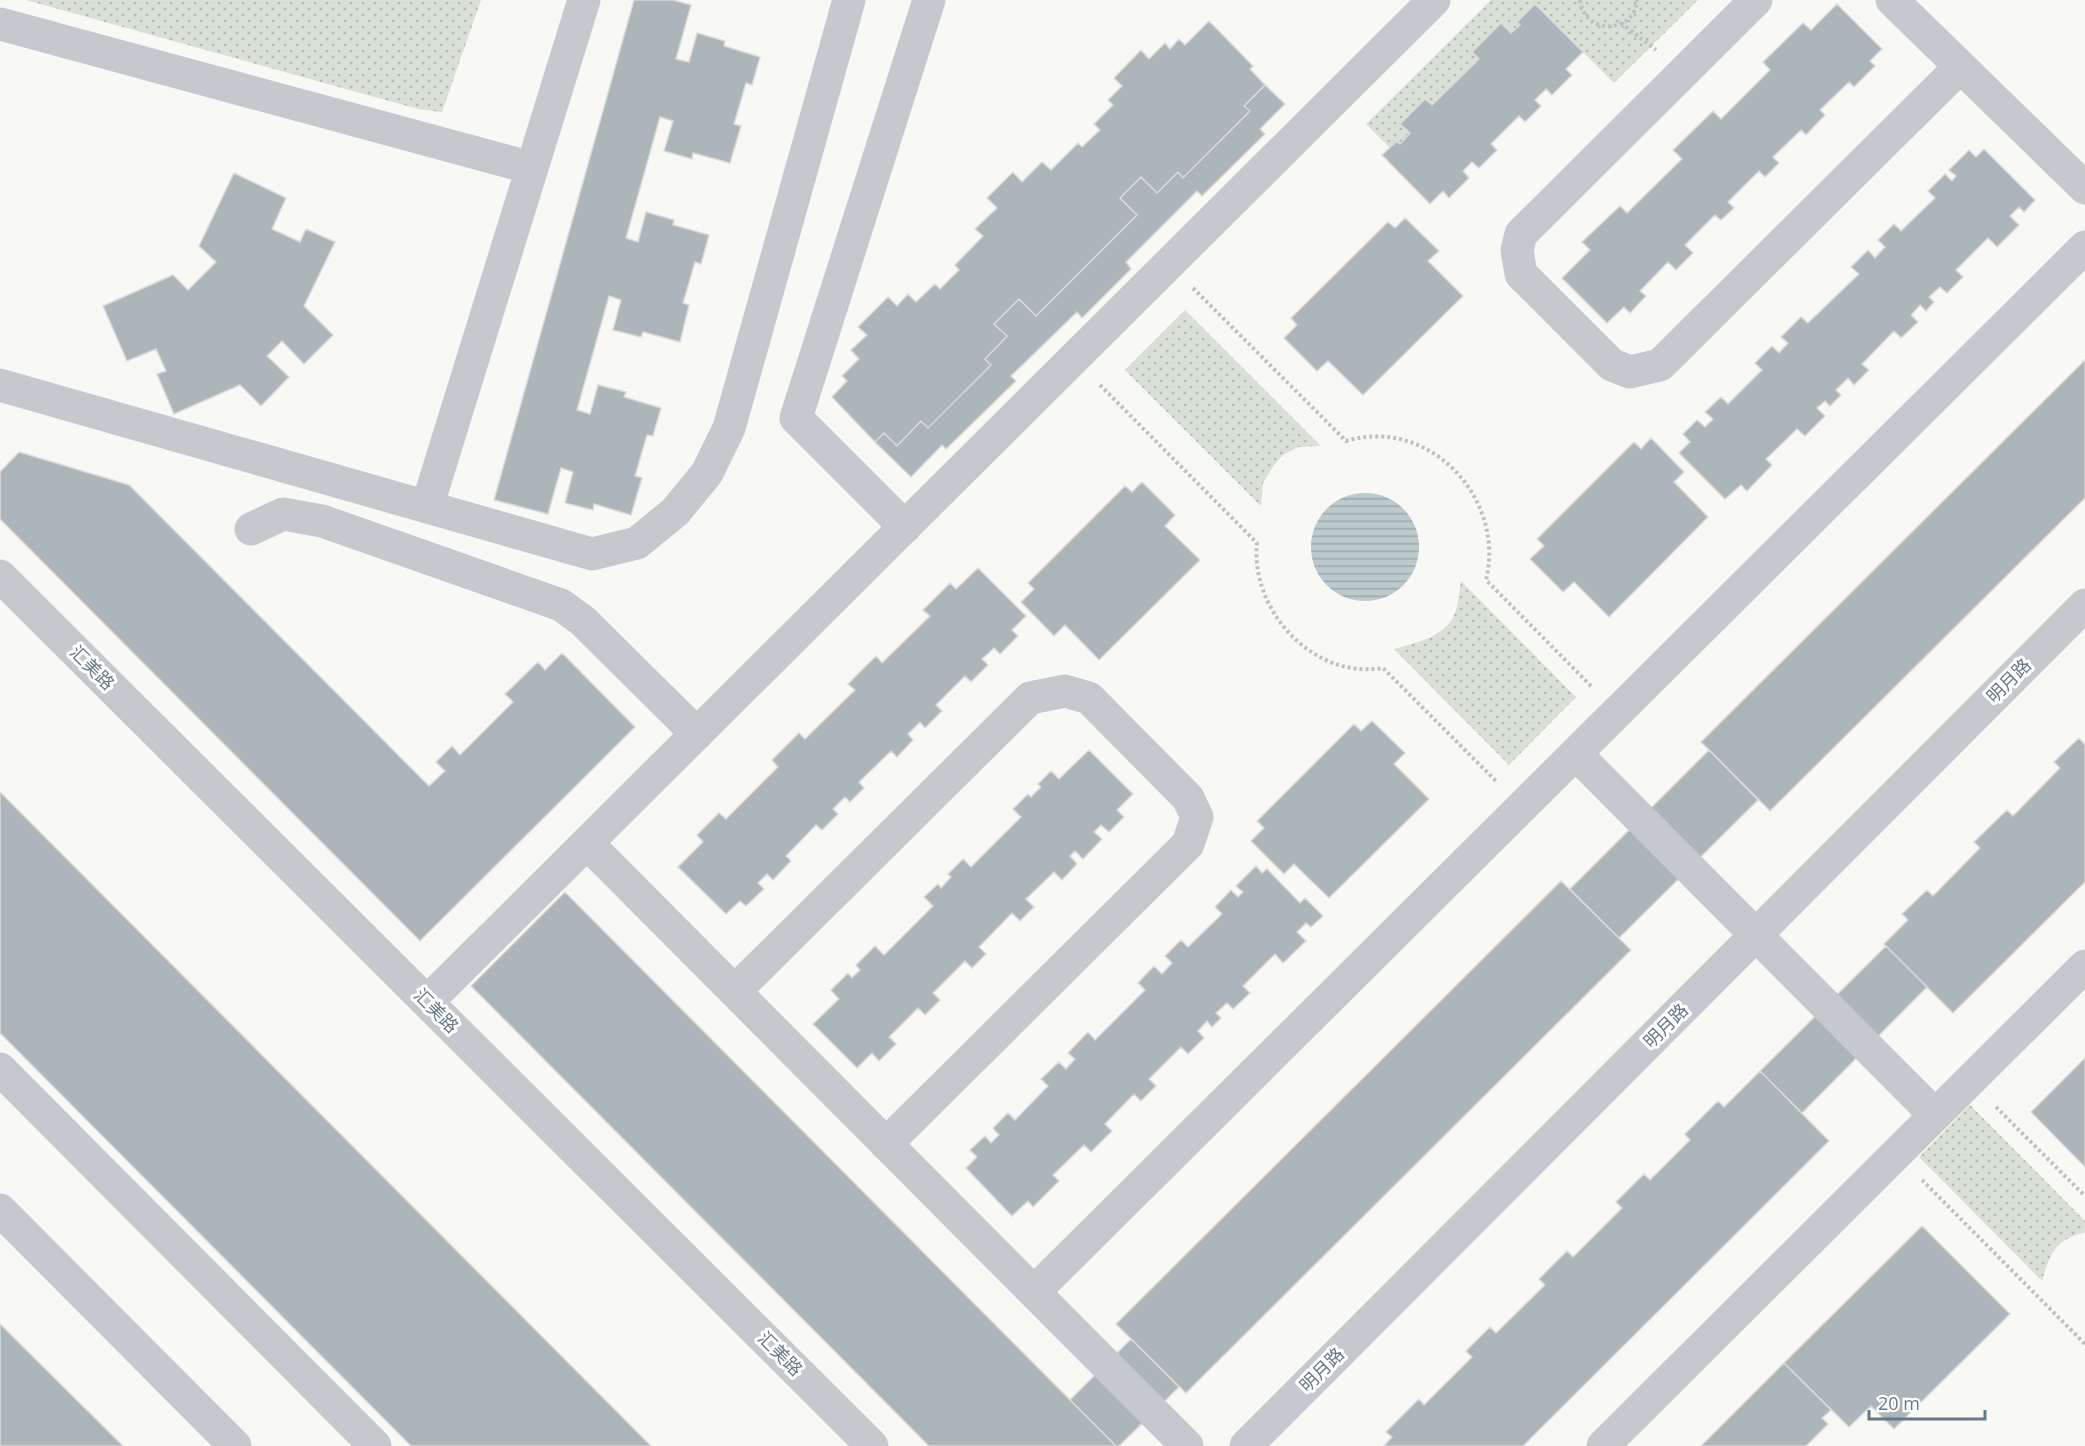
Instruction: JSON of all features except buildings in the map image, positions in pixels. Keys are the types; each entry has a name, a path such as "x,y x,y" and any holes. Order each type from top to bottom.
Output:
{"street":[{"path":"427,507 584,0"},
{"path":"0,385 592,554 637,543 675,512 707,473 729,428 849,0"},
{"path":"905,527 796,418 929,0"},
{"path":"427,1002 1434,0"},
{"path":"1756,0 1521,234 1517,250 1521,274 1612,365 1630,372 1660,365 1960,67"},
{"path":"1892,0 2085,188"},
{"path":"0,24 532,168"},
{"path":"1034,1292 2085,247"},
{"path":"250,529 283,514 322,521 561,605 583,621 697,734"},
{"name":"汇美路","path":"0,576 872,1446"},
{"name":"明月路","path":"1246,1446 2085,605"},
{"path":"735,992 1030,698 1065,691 1089,698 1188,798 1197,817 1188,844 886,1144"},
{"path":"1576,754 1935,1115"},
{"path":"587,843 1187,1446"},
{"path":"1603,1446 2085,966"},
{"path":"0,1069 375,1446"},
{"path":"0,1210 235,1446"}],"path":[{"path":"1580,0 1581,8 1588,18 1600,26 1615,26 1629,19 1637,7 1637,0"},
{"path":"1170,264 1346,441 1357,437 1401,440 1439,457 1460,474 1475,496 1485,520 1490,546 1486,580 1617,712"},
{"path":"1074,359 1257,543 1259,578 1268,604 1282,626 1301,645 1323,659 1349,667 1383,668 1522,807"},
{"path":"1970,1081 2085,1196"},
{"path":"1896,1154 2085,1344"}],"shaded area":[{"path":"26,0 481,0 442,112 418,109"},
{"path":"1491,0 1698,0 1614,83 1535,4 1517,22 1520,25 1479,59 1432,105 1425,99 1400,123 1410,133 1400,144 1397,141 1390,148 1366,124"},
{"path":"1185,310 1321,446 1298,447 1283,455 1263,483 1261,506 1125,370"},
{"path":"1365,493 1386,497 1403,509 1415,526 1419,547 1415,568 1403,585 1386,597 1365,601 1344,597 1327,585 1315,568 1311,547 1315,526 1327,509 1344,497"},
{"path":"1461,581 1576,697 1509,765 1394,649 1431,637 1446,626 1456,610"},
{"path":"1970,1105 2085,1221 2085,1232 2067,1239 2055,1249 2042,1281 1919,1157"}]}
